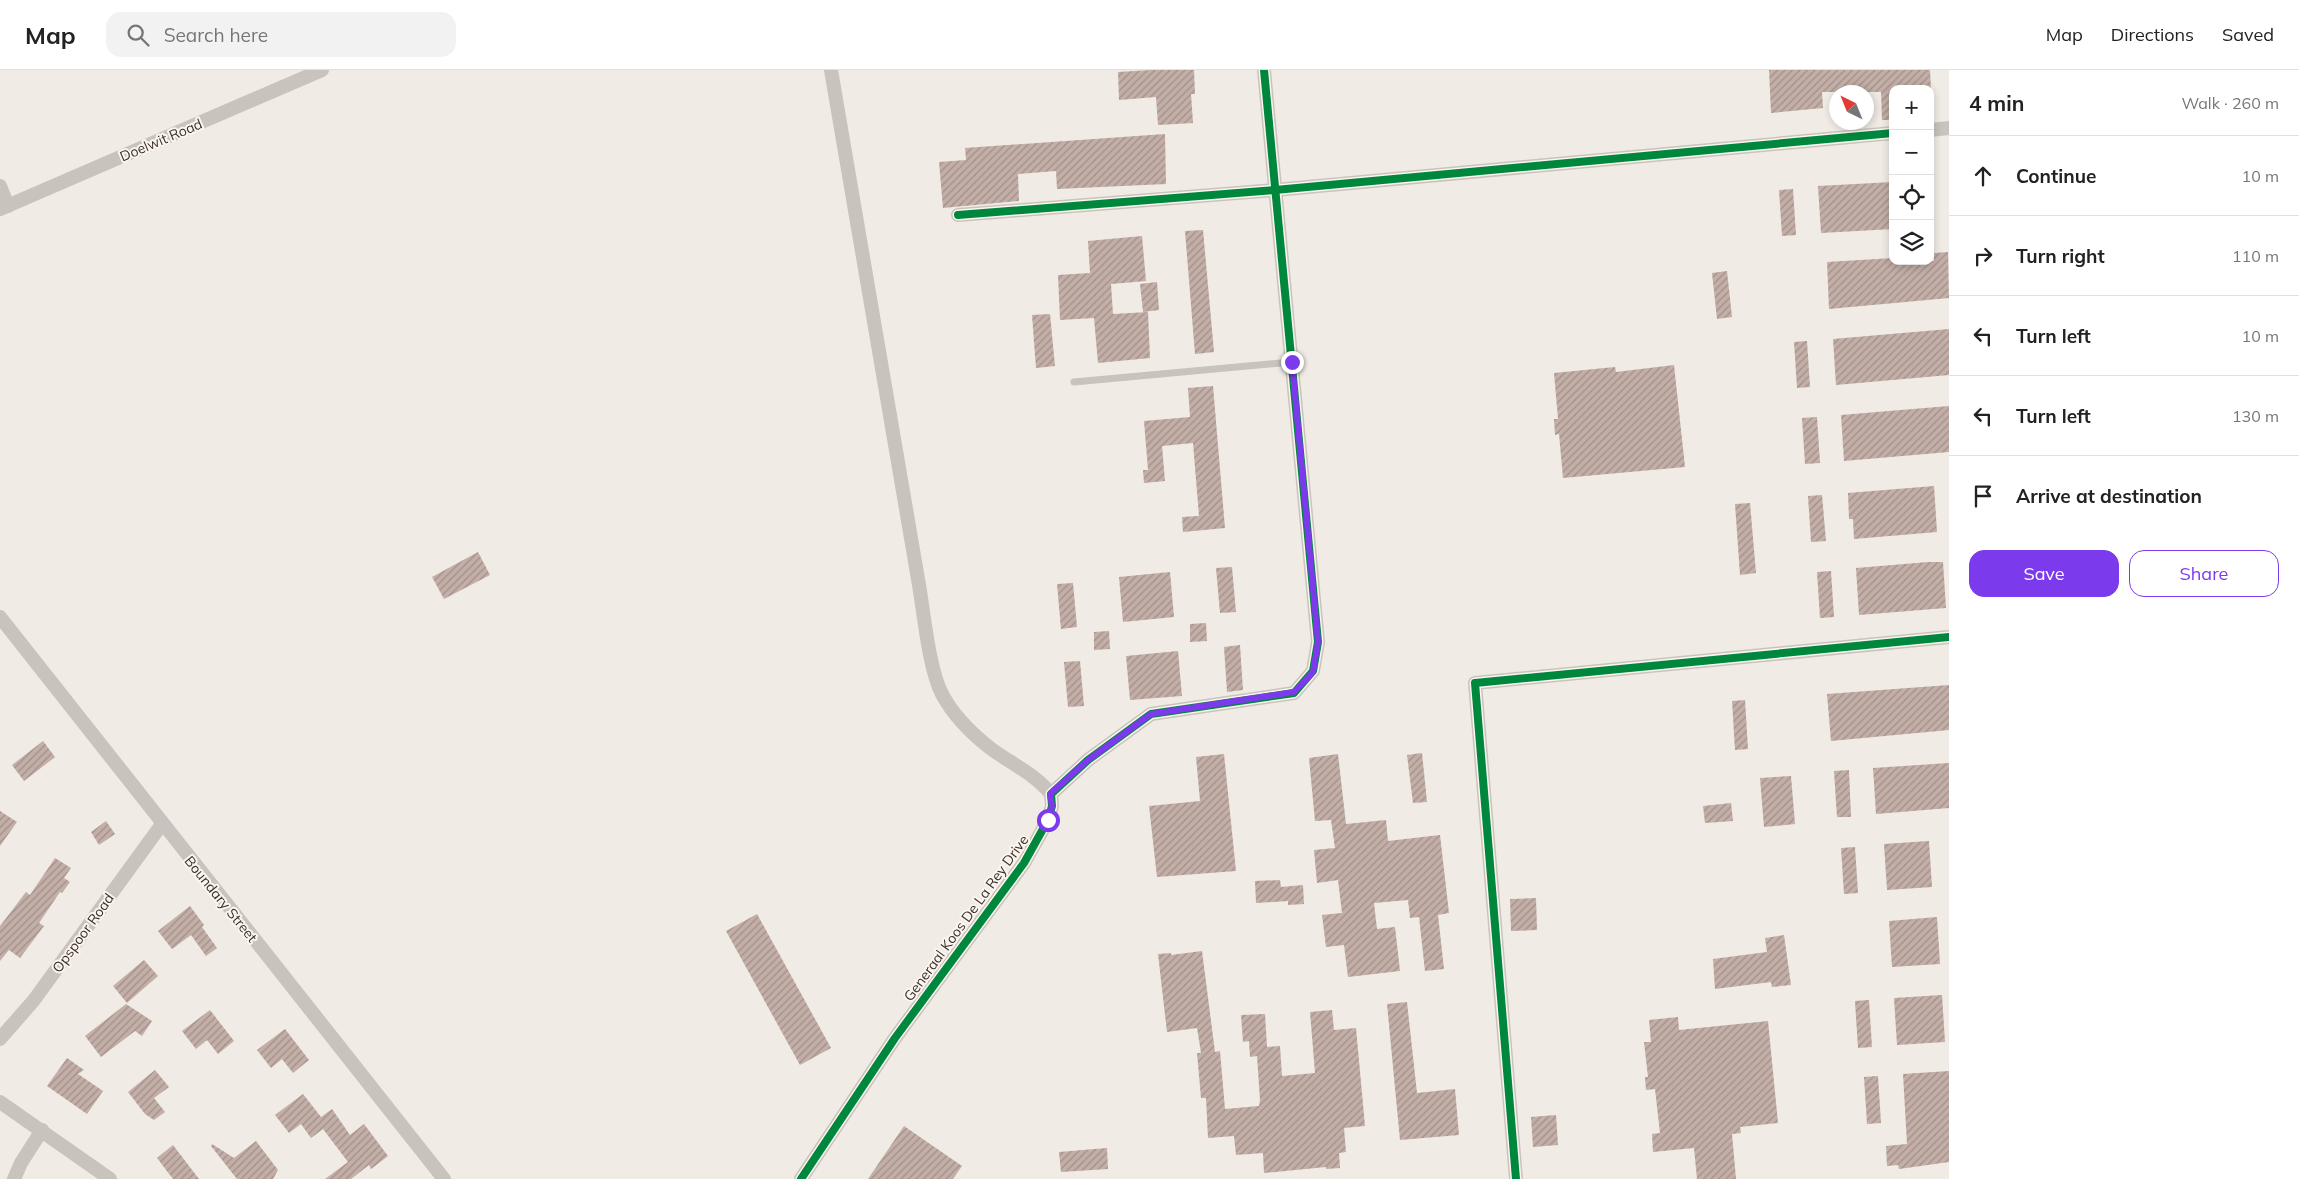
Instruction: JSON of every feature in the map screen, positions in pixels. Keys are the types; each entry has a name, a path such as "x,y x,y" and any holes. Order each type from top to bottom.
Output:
{"street":[{"name":"Doelwit Road","path":"4,208 322,70"},
{"path":"831,70 933,666 941,692 957,718 989,747 1042,784 1050,794 1088,760 1151,714 1294,692 1313,672 1318,642 1264,70"},
{"path":"1934,130 1949,128"},
{"path":"958,216 1275,190 1889,133"},
{"path":"0,186 4,208"},
{"name":"Boundary Street","path":"0,617 444,1179"},
{"path":"1516,1179 1475,682 1949,637"},
{"name":"Generaal Koos De La Rey Drive","path":"801,1179 895,1038 1024,863 1048,820 1052,806 1050,794"},
{"name":"Opspoor Road","path":"0,1039 34,1000 162,824"},
{"path":"0,1102 110,1179"},
{"path":"14,1179 42,1130"}],"lane":[{"path":"1074,382 1292,362"}],"building":[{"path":"1194,70 1195,94 1191,94 1193,123 1158,125 1156,97 1119,100 1118,72"},
{"path":"1769,70 1930,70 1931,85 1889,85 1889,120 1882,120 1881,92 1874,92 1874,85 1829,85 1829,92 1822,92 1823,108 1771,113"},
{"path":"1165,134 1166,184 1057,189 1056,171 1018,174 1019,201 943,208 939,162 966,160 965,148"},
{"path":"1889,182 1889,229 1821,233 1818,186"},
{"path":"1793,189 1796,235 1782,236 1779,190"},
{"path":"1203,230 1214,352 1195,354 1185,231"},
{"path":"1142,236 1146,281 1111,284 1113,314 1148,312 1150,358 1098,363 1094,318 1060,320 1058,275 1090,273 1088,241"},
{"path":"1948,252 1949,298 1829,309 1827,262 1889,258 1889,265 1934,265 1934,253"},
{"path":"1727,271 1732,317 1717,319 1712,273"},
{"path":"1157,282 1159,310 1143,312 1140,284"},
{"path":"1050,314 1055,366 1036,368 1032,315"},
{"path":"1949,329 1949,375 1836,385 1833,339"},
{"path":"1807,341 1810,387 1797,388 1794,342"},
{"path":"1674,365 1685,467 1563,478 1559,434 1555,435 1554,419 1558,419 1554,373 1615,367 1616,372"},
{"path":"1213,386 1225,528 1183,532 1182,517 1199,516 1193,443 1162,446 1165,481 1144,483 1143,470 1148,470 1144,421 1190,417 1188,388"},
{"path":"1949,406 1949,452 1844,461 1841,415"},
{"path":"1817,417 1820,463 1805,464 1802,418"},
{"path":"1934,486 1937,532 1854,539 1853,519 1849,519 1848,493"},
{"path":"1822,495 1826,541 1811,542 1808,496"},
{"path":"1750,503 1756,573 1740,575 1735,504"},
{"path":"478,552 490,575 444,599 432,577"},
{"path":"1943,562 1946,608 1859,615 1856,568"},
{"path":"1232,567 1236,612 1220,613 1216,568"},
{"path":"1831,571 1834,617 1820,618 1817,572"},
{"path":"1170,572 1174,617 1123,622 1119,577"},
{"path":"1073,583 1077,627 1061,629 1057,584"},
{"path":"1206,623 1207,641 1190,642 1190,624"},
{"path":"1109,631 1110,649 1094,650 1094,632"},
{"path":"1240,645 1243,690 1227,692 1224,647"},
{"path":"1178,651 1182,696 1130,700 1126,656"},
{"path":"1080,661 1084,706 1068,707 1064,662"},
{"path":"1949,685 1949,730 1831,741 1827,694"},
{"path":"1745,700 1748,749 1735,750 1732,701"},
{"path":"43,741 55,757 24,781 12,765"},
{"path":"1422,753 1427,802 1413,803 1407,755"},
{"path":"1224,754 1236,871 1157,877 1149,806 1200,801 1196,757"},
{"path":"1338,754 1346,824 1386,820 1388,841 1440,835 1449,913 1438,915 1444,969 1425,971 1419,917 1410,918 1408,900 1374,903 1377,929 1395,927 1400,971 1348,977 1344,945 1326,947 1322,915 1342,913 1338,880 1317,883 1314,850 1335,848 1331,820 1315,821 1309,758"},
{"path":"1949,763 1949,808 1876,814 1873,768"},
{"path":"1849,770 1851,817 1837,817 1834,771"},
{"path":"1791,776 1795,824 1764,827 1760,778"},
{"path":"1731,803 1733,821 1705,823 1703,806"},
{"path":"0,811 17,822 0,846"},
{"path":"106,821 115,834 99,845 91,832"},
{"path":"1929,841 1932,887 1887,890 1884,844"},
{"path":"1855,847 1858,893 1844,894 1841,848"},
{"path":"55,858 71,868 64,878 70,882 62,893 60,892 39,923 44,926 20,958 9,950 0,961 0,926 26,892 30,895"},
{"path":"1280,880 1281,887 1303,885 1304,904 1288,905 1288,901 1256,903 1255,881"},
{"path":"1536,898 1537,930 1511,931 1510,899"},
{"path":"190,906 204,925 202,927 217,948 206,956 191,935 172,949 158,931"},
{"path":"757,914 831,1048 800,1065 726,931"},
{"path":"1937,917 1940,964 1892,967 1889,921"},
{"path":"1784,935 1791,985 1772,987 1771,982 1715,989 1713,959 1767,952 1765,938"},
{"path":"1202,951 1215,1052 1220,1051 1225,1109 1259,1106 1257,1056 1250,1057 1249,1041 1243,1042 1241,1015 1265,1014 1267,1047 1280,1046 1282,1076 1315,1073 1310,1012 1332,1010 1334,1030 1356,1028 1365,1126 1344,1128 1346,1152 1339,1153 1340,1168 1326,1169 1326,1167 1264,1173 1263,1153 1236,1155 1234,1136 1208,1138 1206,1098 1201,1098 1197,1053 1201,1053 1197,1028 1167,1032 1158,954 1171,953 1171,955"},
{"path":"144,960 158,976 127,1003 113,986"},
{"path":"1942,995 1945,1042 1897,1045 1894,998"},
{"path":"1869,1000 1872,1047 1858,1048 1855,1001"},
{"path":"1407,1002 1417,1093 1455,1089 1459,1135 1400,1140 1387,1004"},
{"path":"126,1004 152,1021 142,1036 135,1031 101,1057 85,1036"},
{"path":"210,1010 234,1041 218,1054 207,1040 196,1049 182,1031"},
{"path":"1678,1017 1679,1030 1768,1021 1778,1123 1740,1127 1741,1133 1732,1134 1736,1179 1697,1179 1694,1148 1653,1152 1652,1134 1660,1133 1655,1089 1646,1090 1645,1077 1648,1077 1644,1042 1651,1042 1649,1020"},
{"path":"285,1029 309,1060 293,1073 282,1059 271,1068 257,1050"},
{"path":"67,1058 84,1070 78,1074 103,1091 87,1114 47,1086"},
{"path":"155,1070 169,1087 154,1098 165,1112 154,1120 145,1114 128,1092"},
{"path":"1949,1071 1949,1162 1899,1169 1898,1165 1887,1166 1886,1146 1907,1144 1903,1074"},
{"path":"1878,1076 1881,1123 1867,1124 1864,1077"},
{"path":"303,1094 321,1117 332,1109 350,1135 364,1124 388,1156 371,1169 369,1165 351,1179 325,1179 348,1162 323,1129 311,1138 301,1124 289,1133 275,1115"},
{"path":"1556,1115 1558,1145 1533,1147 1531,1117"},
{"path":"904,1126 962,1166 953,1179 868,1179"},
{"path":"256,1141 278,1170 273,1179 237,1179 211,1146 212,1144 234,1158"},
{"path":"173,1145 199,1179 173,1179 157,1158"},
{"path":"1107,1148 1108,1169 1061,1172 1059,1152"}],"cycle path":[{"path":"801,1179 895,1038 1024,863 1048,820 1052,806 1051,794 1088,760 1151,714 1294,693 1313,671 1318,642 1264,70"},
{"path":"958,215 1275,190 1889,133"},
{"path":"1516,1179 1475,683 1949,637"}],"route":[{"path":"1048,820 1052,806 1050,794 1088,760 1151,714 1294,692 1313,672 1318,642 1292,362"}]}
